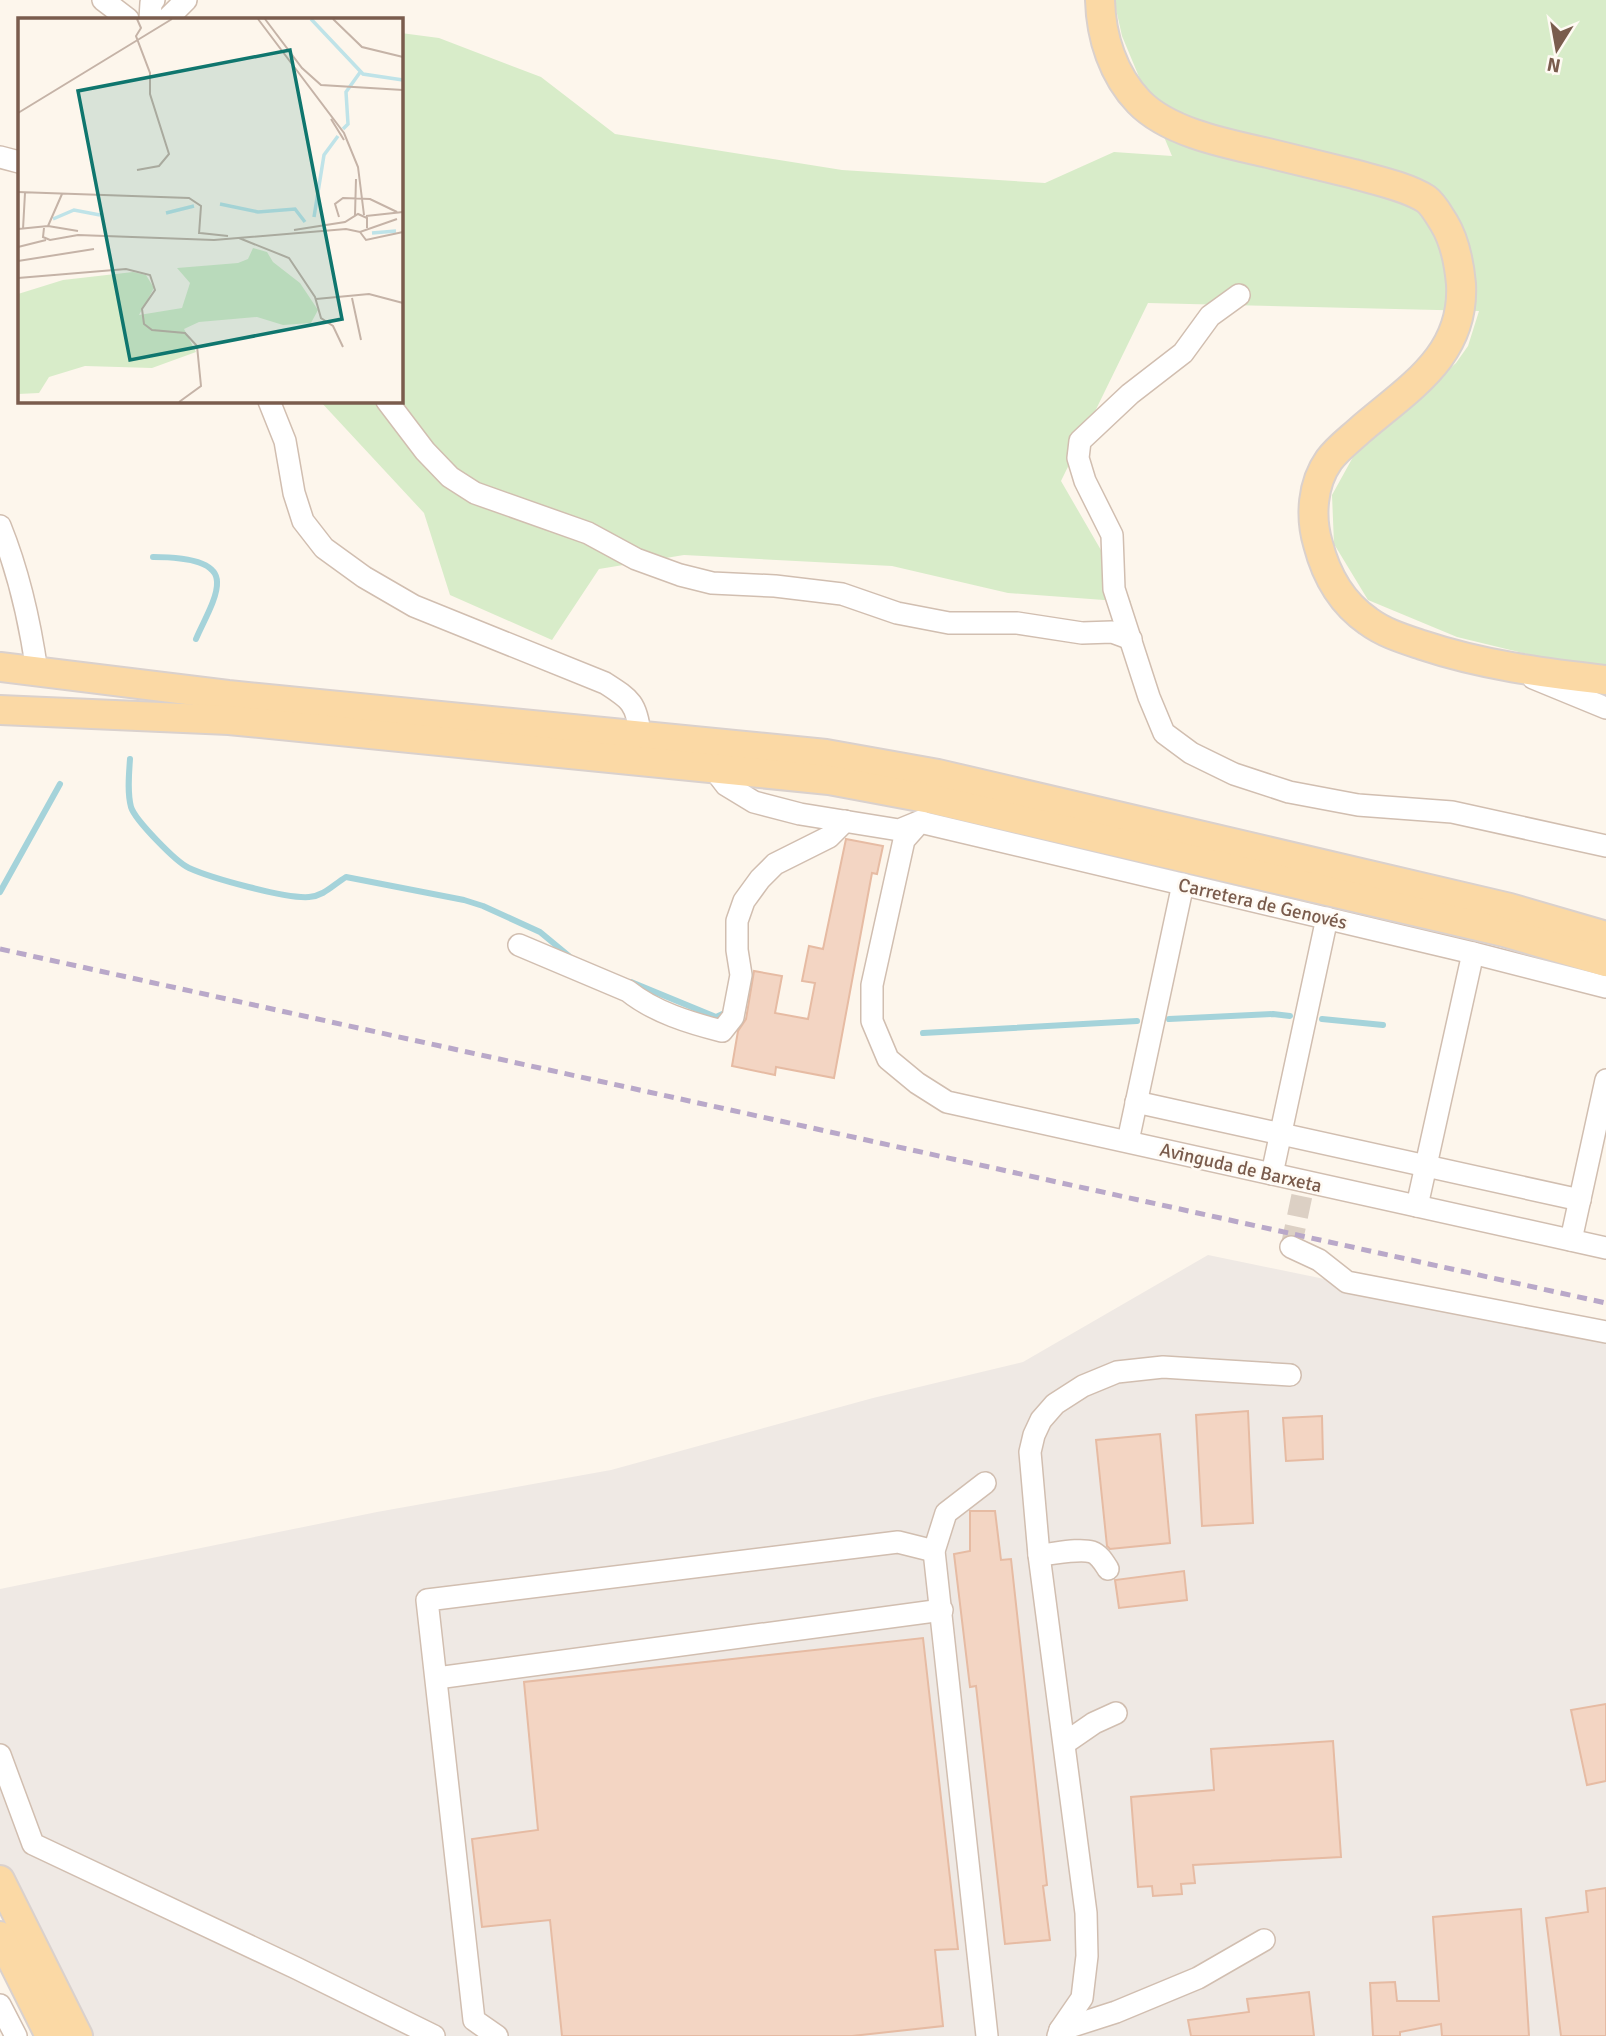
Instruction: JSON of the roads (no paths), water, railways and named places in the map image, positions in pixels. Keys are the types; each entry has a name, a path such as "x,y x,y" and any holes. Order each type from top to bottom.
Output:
{"main road":[{"path":"1100,0 1104,36 1112,61 1124,84 1141,104 1164,120 1221,142 1371,178 1404,190 1427,200 1446,225 1454,243 1459,264 1461,304 1454,334 1444,352 1433,367 1345,443 1329,460 1320,478 1315,497 1314,532 1324,565 1341,596 1366,620 1404,639 1475,661 1606,680"},
{"path":"0,667 228,695 827,754 938,774 1510,908 1606,936"},
{"path":"0,710 229,720 829,780 936,800 1504,932 1606,962"},
{"path":"0,1880 78,2036"},
{"path":"0,1936 50,2036"}],"street":[{"path":"150,18 151,3 154,0"},
{"path":"168,18 186,0"},
{"path":"105,1 127,18"},
{"path":"0,158 18,162"},
{"path":"1239,295 1210,316 1183,353 1130,394 1080,441 1078,458 1085,481 1112,535 1114,589 1149,697 1164,733 1191,753 1234,774 1289,792 1358,805 1452,812 1606,846"},
{"path":"269,402 285,442 294,493 303,521 324,548 364,577 414,606 605,682 629,699 639,720 640,735"},
{"path":"388,402 425,451 450,477 475,493 589,533 636,559 680,575 712,583 775,586 842,594 897,613 949,622 1017,623 1082,633 1112,632 1131,639"},
{"path":"0,526 14,559 32,632 37,672"},
{"path":"1505,667 1606,708"},
{"name":"Carretera de Genovés","path":"713,768 726,785 754,802 800,814 900,830 920,822 1606,987"},
{"path":"920,822 936,800"},
{"path":"519,945 628,992 640,1001 696,1024 722,1031 733,1017 741,975 737,950 737,921 744,901 775,864 829,837 845,821"},
{"name":"Avinguda de Barxeta","path":"920,822 904,840 872,985 872,1021 888,1059 917,1083 947,1102 1606,1248"},
{"path":"1128,1141 1183,884"},
{"path":"1272,1174 1327,918"},
{"path":"1417,1206 1473,953"},
{"path":"1571,1240 1606,1080"},
{"path":"1136,1102 1580,1200"},
{"path":"1291,1247 1319,1260 1347,1282 1606,1332"},
{"path":"1059,2033 1083,1998 1087,1956 1086,1913 1040,1555 1030,1452 1034,1435 1041,1420 1055,1404 1072,1392 1116,1372 1163,1367 1290,1375"},
{"path":"985,1483 946,1513 934,1551 987,2036"},
{"path":"497,2036 474,2020 427,1600 898,1542 934,1551"},
{"path":"1040,1555 1092,1552 1101,1558 1108,1569"},
{"path":"437,1678 942,1610"},
{"path":"1065,1743 1094,1723 1116,1713"},
{"path":"0,1755 33,1844 434,2036"},
{"path":"1059,2033 1198,1978 1264,1940"},
{"path":"0,2005 16,2036"}],"waterway":[{"path":"153,557 192,560 210,568 215,574 215,596 196,639"},
{"path":"130,759 129,795 134,813 157,840 189,868 249,887 298,897 319,895 346,877 464,900 540,932 569,956"},
{"path":"0,892 60,784"},
{"path":"631,982 716,1017 727,1012"},
{"path":"1169,1019 1273,1014 1290,1016"},
{"path":"1322,1019 1383,1025"},
{"path":"923,1033 1137,1021"}],"tunnel":[{"path":"1291,1247 1305,1181"}],"railway":[{"path":"0,949 1606,1303"}]}
